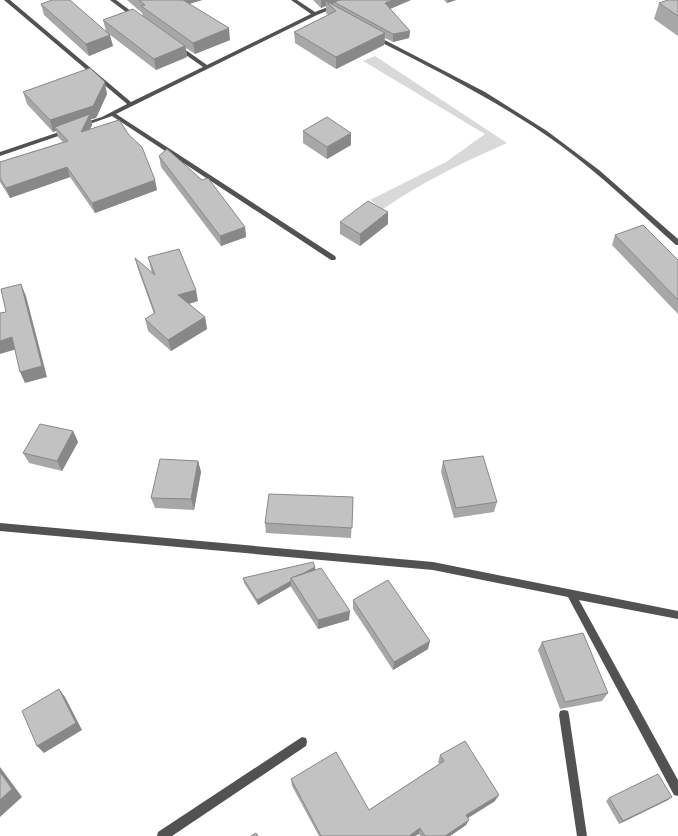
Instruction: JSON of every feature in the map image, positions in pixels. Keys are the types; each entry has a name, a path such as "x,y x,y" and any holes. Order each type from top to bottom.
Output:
{"street":[{"path":"8,0 131,105"},
{"path":"113,0 144,22"},
{"path":"294,0 314,14"},
{"path":"0,154 112,114 314,14 351,0"},
{"path":"326,9 335,15"},
{"path":"368,33 519,114 546,132 587,164 678,243"},
{"path":"175,45 206,67"},
{"path":"112,114 333,258"},
{"path":"0,527 433,566 678,615"},
{"path":"571,593 678,791"},
{"path":"564,715 582,836"},
{"path":"162,836 302,742"}],"shaded area":[{"path":"375,56 507,143 444,173 383,209 370,200 446,162 485,134 363,61"}],"building":[{"path":"52,0 70,0 110,35 86,44 41,4"},
{"path":"139,0 183,0 229,28 193,43 141,6 145,5"},
{"path":"340,0 393,0 385,3 410,31 393,34 334,2"},
{"path":"668,0 678,0 678,16 659,3"},
{"path":"326,1 385,33 336,57 294,32 336,11"},
{"path":"133,9 185,46 154,59 103,20"},
{"path":"90,68 105,82 93,106 50,120 23,92"},
{"path":"90,114 81,132 119,120 129,135 142,147 155,180 92,203 67,167 6,188 0,178 0,162 68,141 55,127"},
{"path":"327,117 351,133 327,147 303,131"},
{"path":"167,149 202,180 208,178 245,227 220,236 159,156"},
{"path":"368,201 388,212 360,234 340,222"},
{"path":"643,225 678,260 678,300 615,235"},
{"path":"179,249 196,290 178,295 205,317 168,340 145,319 155,313 135,258 155,275 148,257"},
{"path":"21,284 42,366 20,372 12,337 0,341 0,313 6,312 1,289"},
{"path":"40,424 73,431 57,461 23,453"},
{"path":"483,456 497,502 456,508 443,461"},
{"path":"160,459 198,461 191,499 151,498"},
{"path":"269,494 353,497 352,528 265,523"},
{"path":"313,562 315,567 291,578 291,581 257,600 243,578"},
{"path":"321,568 350,611 318,620 291,578"},
{"path":"388,580 430,641 394,662 353,600"},
{"path":"583,633 608,693 565,702 542,642"},
{"path":"59,689 76,723 37,746 22,711"},
{"path":"465,741 499,795 466,815 469,820 445,836 425,836 420,828 409,836 321,836 291,779 336,752 369,810 444,761 440,755"},
{"path":"0,772 12,789 0,800"},
{"path":"658,774 672,797 623,821 609,798"},
{"path":"256,833 258,836 251,836"}]}
